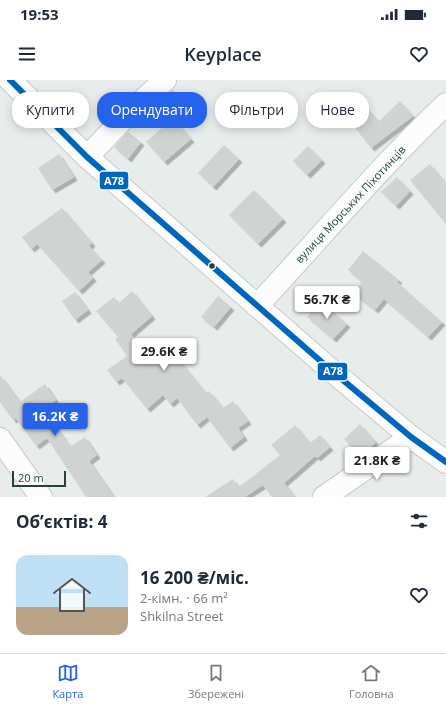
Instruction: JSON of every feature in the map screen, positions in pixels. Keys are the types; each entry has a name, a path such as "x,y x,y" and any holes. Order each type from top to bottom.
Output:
{"street":[{"path":"10,80 87,157 332,372 411,437 446,462"},
{"path":"87,157 130,112 165,80"},
{"name":"вулиця Морських Піхотинців","path":"257,306 343,210 416,132 446,104"},
{"path":"324,497 411,437"},
{"path":"0,439 41,497"}],"building":[{"path":"400,101 413,116 371,148 355,128 369,128 369,110 378,122"},
{"path":"162,128 182,128 191,139 164,162 146,142"},
{"path":"128,132 141,142 128,159 114,147"},
{"path":"224,145 239,159 213,187 198,173"},
{"path":"308,146 322,160 307,175 293,161"},
{"path":"59,154 74,177 52,190 38,168"},
{"path":"430,164 446,184 446,224 410,180"},
{"path":"397,177 410,191 396,206 381,192"},
{"path":"254,190 283,219 258,244 229,215"},
{"path":"62,208 92,243 89,246 102,260 88,272 93,278 79,291 37,244 31,249 22,237"},
{"path":"363,251 399,280 397,282 442,322 428,337 384,299 375,310 353,293 362,282 348,270"},
{"path":"132,291 152,316 131,334 149,357 165,343 206,393 209,391 223,408 233,401 248,421 238,428 244,437 230,448 207,417 197,425 177,398 170,404 163,395 147,409 122,378 116,382 107,370 127,356 115,339 118,337 96,311 114,297 119,303"},
{"path":"75,292 88,310 75,320 62,301"},
{"path":"218,296 231,307 214,327 201,317"},
{"path":"320,301 347,324 333,339 307,317"},
{"path":"0,375 20,402 45,384 56,400 44,410 71,446 85,437 97,455 89,461 114,497 86,497 47,438 36,446 16,418 13,420 0,402"},
{"path":"360,424 376,442 360,457 344,439"},
{"path":"295,425 310,443 320,435 330,447 317,458 315,456 284,483 295,497 272,497 263,485 245,497 205,497 233,479 239,487 280,455 271,445"}],"transit line":[{"name":"А78","path":"10,80 87,157 332,371 411,437 446,462"}]}
